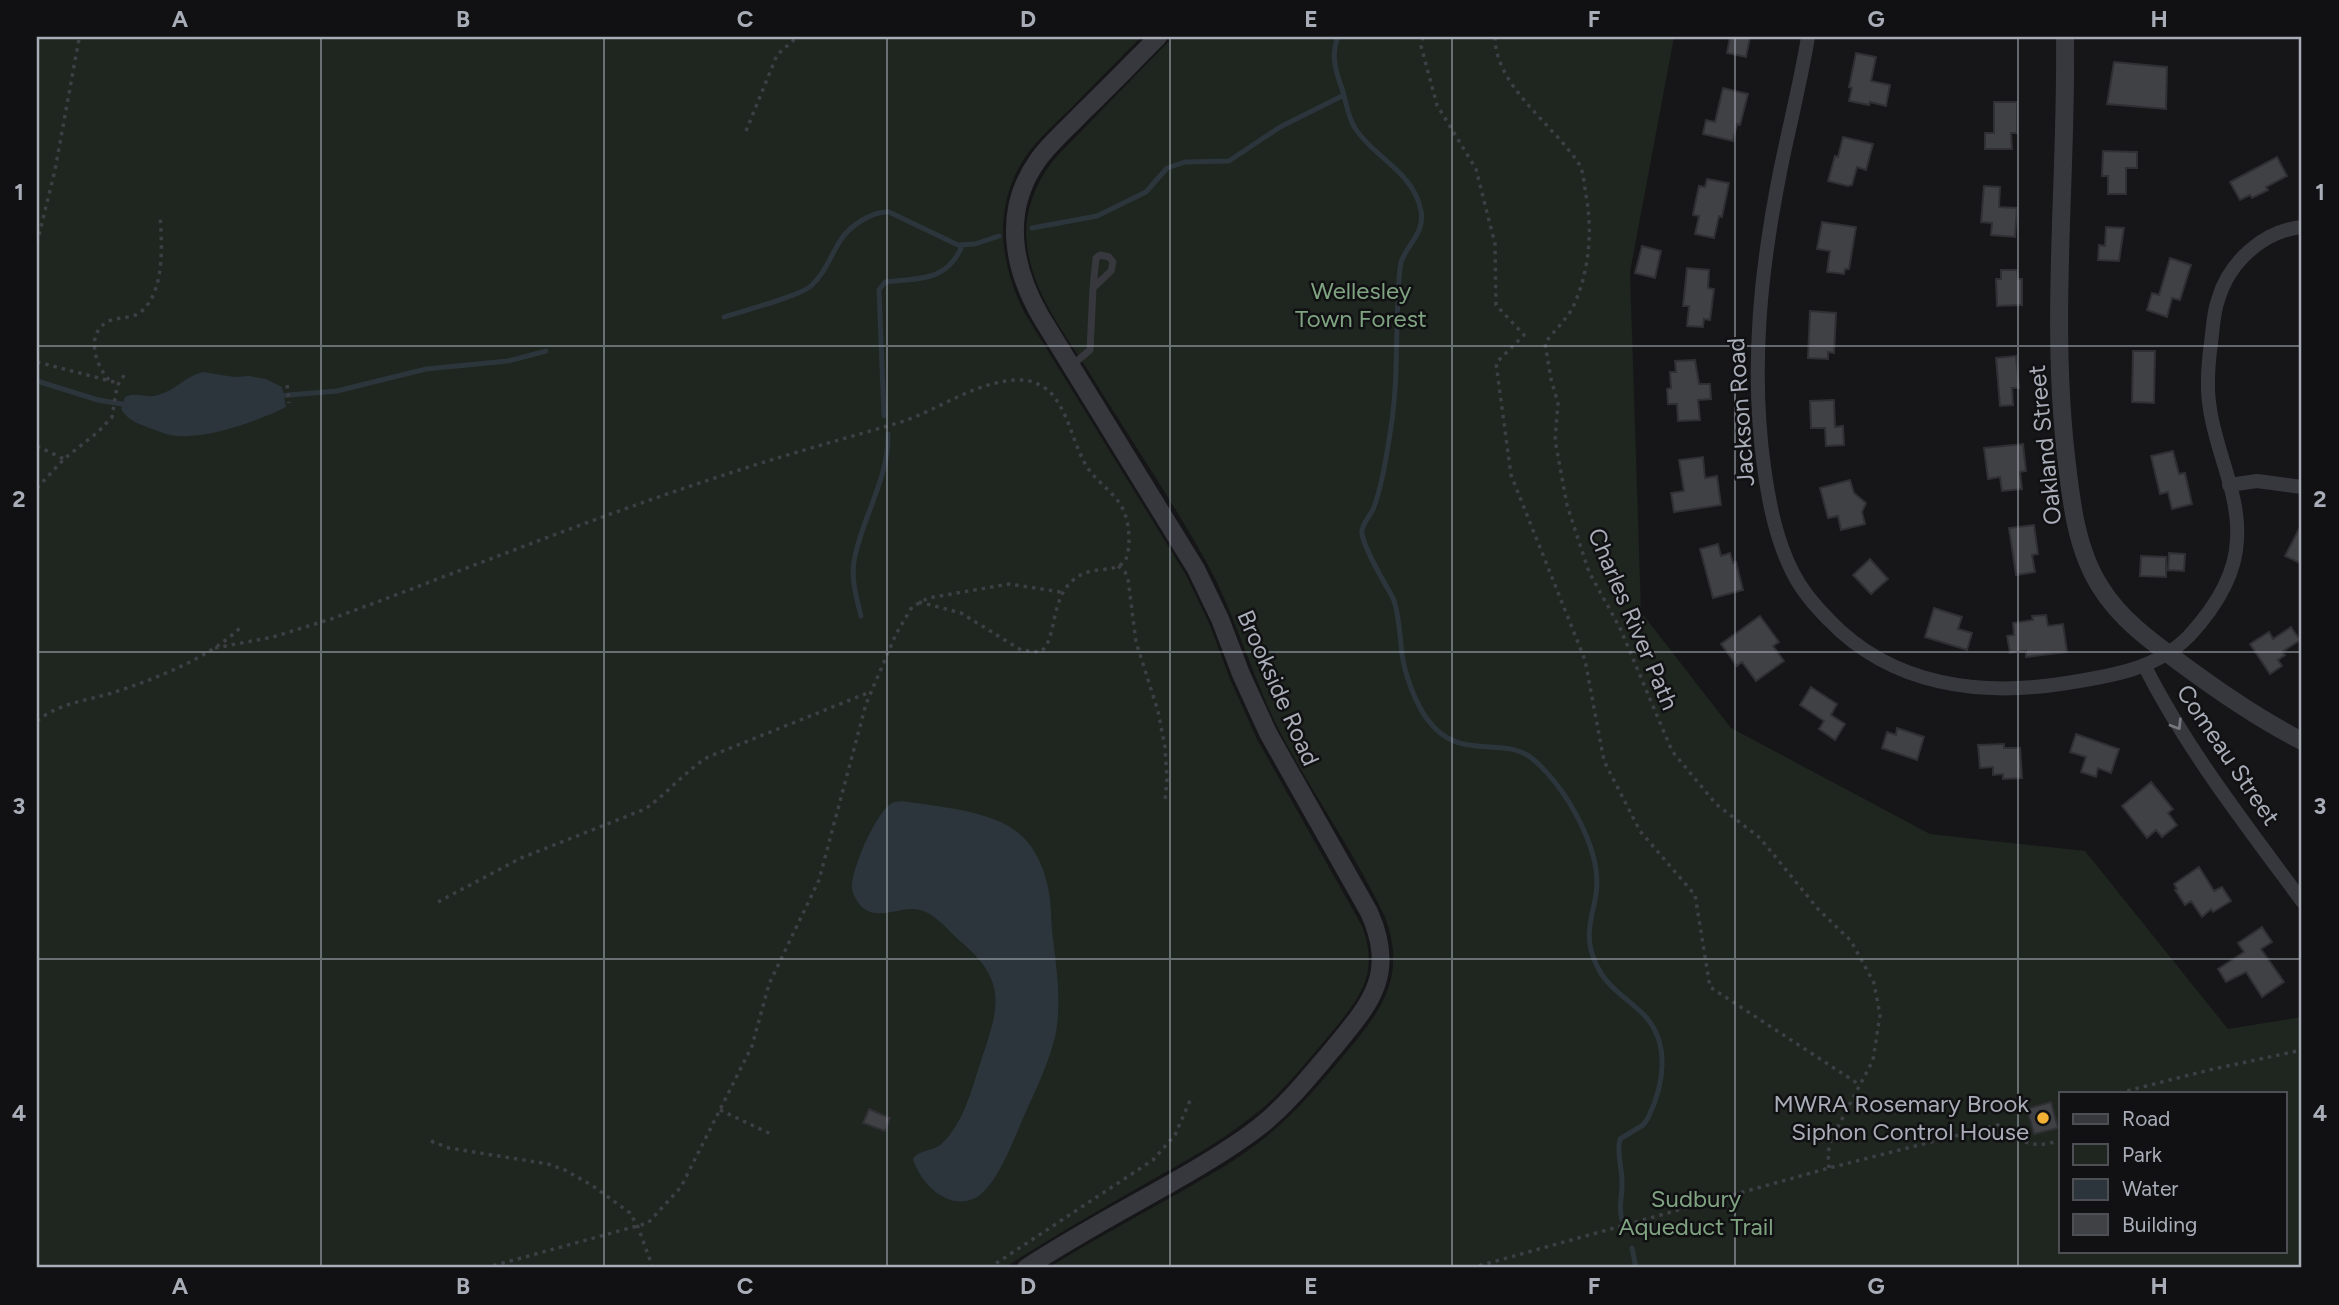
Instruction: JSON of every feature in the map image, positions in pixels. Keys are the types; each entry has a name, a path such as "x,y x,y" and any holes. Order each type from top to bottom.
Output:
{"street":[{"name":"Brookside Road","path":"1026,1268 1210,1161 1259,1127 1301,1087 1360,1017 1377,988 1381,970 1381,950 1373,921 1268,733 1203,583 1034,306 1015,253 1016,208 1026,179 1039,159 1158,37"},
{"name":"Jackson Road","path":"1808,37 1768,241 1761,293 1758,348 1764,469 1778,537 1795,578 1827,618 1863,650 1898,669 1945,684 1975,688 2024,688 2104,677 2144,665 2167,653 2196,628 2231,572 2238,529 2213,428 2208,394 2209,356 2217,300 2230,274 2247,253 2272,235 2302,227"},
{"name":"Oakland Street","path":"2065,37 2060,393 2071,497 2085,555 2100,587 2125,618 2167,653 2245,709 2302,741"},
{"path":"2228,485 2257,481 2302,487"},
{"name":"Comeau Street","path":"2144,665 2202,763 2302,901"}],"lane":[{"path":"1071,366 1088,354 1091,346 1093,288"}],"path":[{"path":"746,131 777,55 797,37"},
{"path":"1423,37 1421,46 1437,105 1476,169 1495,244 1496,305 1524,335 1496,363 1511,475 1585,660 1604,761 1640,831 1695,895 1710,987 1860,1086"},
{"name":"Charles River Path","path":"1495,37 1495,51 1511,83 1580,165 1588,208 1590,244 1587,264 1571,310 1545,343 1558,402 1555,440 1567,505 1589,572 1619,628 1672,751 1716,804 1760,838 1818,909 1851,942 1874,983 1880,1015 1873,1060 1831,1140 1829,1168"},
{"path":"37,243 55,170 79,38"},
{"path":"109,380 97,360 94,349 96,338 99,330 108,321 136,315 143,310 152,295 162,250 160,215"},
{"path":"37,362 118,383"},
{"path":"37,488 64,459 112,417 118,383 127,371"},
{"path":"37,722 56,708 141,682 215,648 273,636 331,619 721,475 908,420 974,391 1017,380 1038,384 1051,393 1086,465 1125,513 1129,537 1128,553 1118,566 1086,572 1072,581 1062,592 1045,649 1036,652 1016,648 961,614 919,602"},
{"path":"287,385 289,403"},
{"path":"37,446 64,459"},
{"path":"1118,566 1128,579 1136,642 1161,724 1167,766 1166,801"},
{"path":"485,1268 648,1223 681,1187 752,1046 769,984 820,880 857,733 871,691 903,620 912,607 919,602 948,594 1009,584 1062,592"},
{"path":"215,648 242,626"},
{"path":"438,902 521,858 645,809 661,798 689,769 708,757 871,691"},
{"path":"2123,1092 2302,1050"},
{"path":"989,1268 1153,1160 1175,1135 1192,1096"},
{"path":"720,1110 773,1135"},
{"path":"1471,1268 1829,1168 1998,1125 2021,1142 2034,1145 2059,1140"},
{"path":"431,1141 450,1148 558,1167 593,1186 627,1210 638,1227 653,1268"}],"green space":[{"path":"37,37 1141,37 1038,141 1017,172 1004,211 1003,231 1009,272 1024,312 1186,575 1257,739 1362,926 1369,960 1363,987 1356,1000 1280,1091 1237,1128 1004,1268 37,1268"},
{"name":"Wellesley Town Forest","path":"1173,37 1674,37 1630,272 1641,612 1731,728 1930,834 2085,851 2228,1029 2302,1017 2302,1268 1048,1268 1223,1167 1278,1127 1317,1087 1370,1023 1387,992 1393,958 1385,917 1278,728 1227,604 1207,563 1060,327 1037,283 1028,252 1026,225 1032,200 1050,165"}],"water":[{"path":"203,372 266,379 282,387 286,407 234,428 191,436 171,435 139,424 121,409 125,397 158,395"},
{"path":"893,802 966,811 1012,828 1035,852 1049,895 1058,1000 1054,1041 1042,1075 1001,1166 984,1192 966,1201 956,1201 937,1193 922,1177 913,1159 943,1142 965,1109 992,1027 996,998 993,984 987,970 976,956 928,913 911,909 885,913 869,912 862,907 852,890 856,868 872,829 886,808"}],"building":[{"path":"1730,37 1750,37 1746,57 1727,53"},
{"path":"1856,53 1876,57 1871,81 1890,85 1886,106 1849,101"},
{"path":"2114,62 2167,67 2166,109 2107,104"},
{"path":"1723,88 1748,94 1733,141 1703,134 1706,120 1715,122"},
{"path":"1994,102 2017,102 2017,133 2011,133 2012,149 1985,149 1985,133 1994,133"},
{"path":"1843,137 1873,144 1866,170 1857,167 1852,185 1848,186 1828,181"},
{"path":"2103,151 2137,152 2137,168 2126,168 2126,194 2108,194 2108,176 2102,176"},
{"path":"2277,157 2287,176 2266,187 2268,190 2252,198 2250,195 2240,200 2230,182"},
{"path":"1707,179 1729,183 1722,217 1719,216 1714,238 1695,234 1699,216 1693,215 1699,186 1705,187"},
{"path":"1984,186 2000,187 1999,207 2017,208 2015,237 1991,235 1992,223 1981,222"},
{"path":"1822,222 1856,227 1849,269 1845,269 1844,274 1827,272 1830,251 1817,249"},
{"path":"2106,227 2124,228 2119,261 2098,260 2099,245 2105,246"},
{"path":"1642,246 1661,251 1655,278 1635,273"},
{"path":"2170,258 2191,265 2180,300 2172,298 2167,317 2147,310 2152,293 2159,295"},
{"path":"1687,268 1709,270 1708,288 1714,289 1710,320 1704,319 1703,327 1687,326 1689,306 1683,306"},
{"path":"2001,270 2017,270 2018,279 2022,279 2022,305 1997,306 1996,279 2001,279"},
{"path":"1810,311 1836,313 1834,353 1828,352 1828,359 1808,358"},
{"path":"2133,351 2155,351 2154,403 2132,402"},
{"path":"2016,356 2019,388 2012,388 2013,405 2000,406 1996,358"},
{"path":"1695,360 1699,384 1710,384 1711,399 1698,400 1700,420 1678,421 1677,404 1668,404 1670,372 1676,372 1675,361"},
{"path":"1834,400 1835,427 1843,426 1844,445 1826,446 1825,428 1811,428 1810,401"},
{"path":"2023,444 2026,471 2020,472 2022,489 2002,491 2000,477 1988,479 1984,448"},
{"path":"2173,451 2179,474 2185,473 2192,504 2172,509 2168,492 2160,494 2151,456"},
{"path":"1703,457 1705,478 1717,476 1721,505 1674,512 1671,493 1684,491 1679,460"},
{"path":"1850,480 1854,493 1866,503 1862,512 1865,524 1841,530 1838,516 1828,518 1820,488"},
{"path":"2302,523 2302,564 2285,556"},
{"path":"2034,525 2038,554 2032,555 2035,572 2016,575 2009,528"},
{"path":"1718,544 1721,556 1730,553 1733,563 1736,562 1743,590 1713,598 1700,549"},
{"path":"2169,553 2185,554 2184,571 2168,570"},
{"path":"2141,556 2166,557 2166,577 2140,576"},
{"path":"1870,559 1888,579 1871,594 1853,575"},
{"path":"1934,608 1962,617 1958,629 1972,633 1967,650 1925,637"},
{"path":"2046,615 2048,626 2063,624 2067,652 2026,657 2026,651 2010,653 2007,636 2014,635 2013,623 2033,620 2032,616"},
{"path":"1760,616 1779,642 1773,646 1784,661 1756,681 1742,662 1737,666 1721,644"},
{"path":"2291,627 2300,640 2282,652 2285,655 2278,660 2282,666 2270,674 2250,644 2269,632 2273,639"},
{"path":"1811,687 1837,704 1831,715 1845,724 1835,740 1819,729 1824,721 1800,705"},
{"path":"1897,728 1924,737 1917,760 1882,748 1887,732 1896,735"},
{"path":"2076,734 2119,749 2111,773 2098,768 2096,777 2081,772 2086,757 2070,752"},
{"path":"2004,744 2004,748 2020,748 2022,778 2003,779 2003,774 1993,775 1993,767 1980,768 1978,745"},
{"path":"2151,782 2173,809 2168,813 2177,825 2162,837 2156,830 2147,838 2122,806"},
{"path":"2199,867 2214,891 2222,887 2231,901 2213,912 2211,909 2202,917 2191,901 2185,905 2174,884"},
{"path":"2262,927 2272,942 2261,949 2284,982 2262,997 2246,972 2226,982 2218,969 2244,952 2238,943"},
{"name":"MWRA Rosemary Brook Siphon Control House","path":"2051,1102 2058,1128 2034,1134 2027,1109"},
{"path":"869,1109 890,1118 885,1131 863,1123"}],"waterway":[{"path":"1338,37 1334,55 1336,68 1352,123 1363,139 1410,186 1417,197 1422,219 1421,226 1401,262 1393,414 1379,490 1374,507 1363,527 1362,536 1393,598 1405,671 1427,719 1440,733 1454,741 1522,752 1534,760 1570,803 1588,840 1597,877 1590,922 1591,950 1605,979 1651,1024 1661,1050 1661,1078 1654,1105 1643,1125 1620,1139 1622,1220"},
{"path":"1032,228 1097,216 1146,192 1167,168 1185,162 1229,161 1280,127 1344,95"},
{"path":"724,317 783,299 811,286 824,270 844,235 862,220 875,214 889,212 958,245 975,244 999,236"},
{"path":"884,416 879,290 885,282 920,278 940,272 956,258 962,246"},
{"path":"277,396 337,391 426,369 508,361 546,351"},
{"path":"37,381 98,400 128,405"},
{"path":"861,616 854,586 854,564 859,540 885,465 888,434"},
{"path":"1632,1248 1636,1268"}],"place":[{"name":"MWRA Rosemary Brook Siphon Control House","path":"2043,1118"}],"park label":[{"name":"Sudbury Aqueduct Trail","path":"1696,1213"}]}
